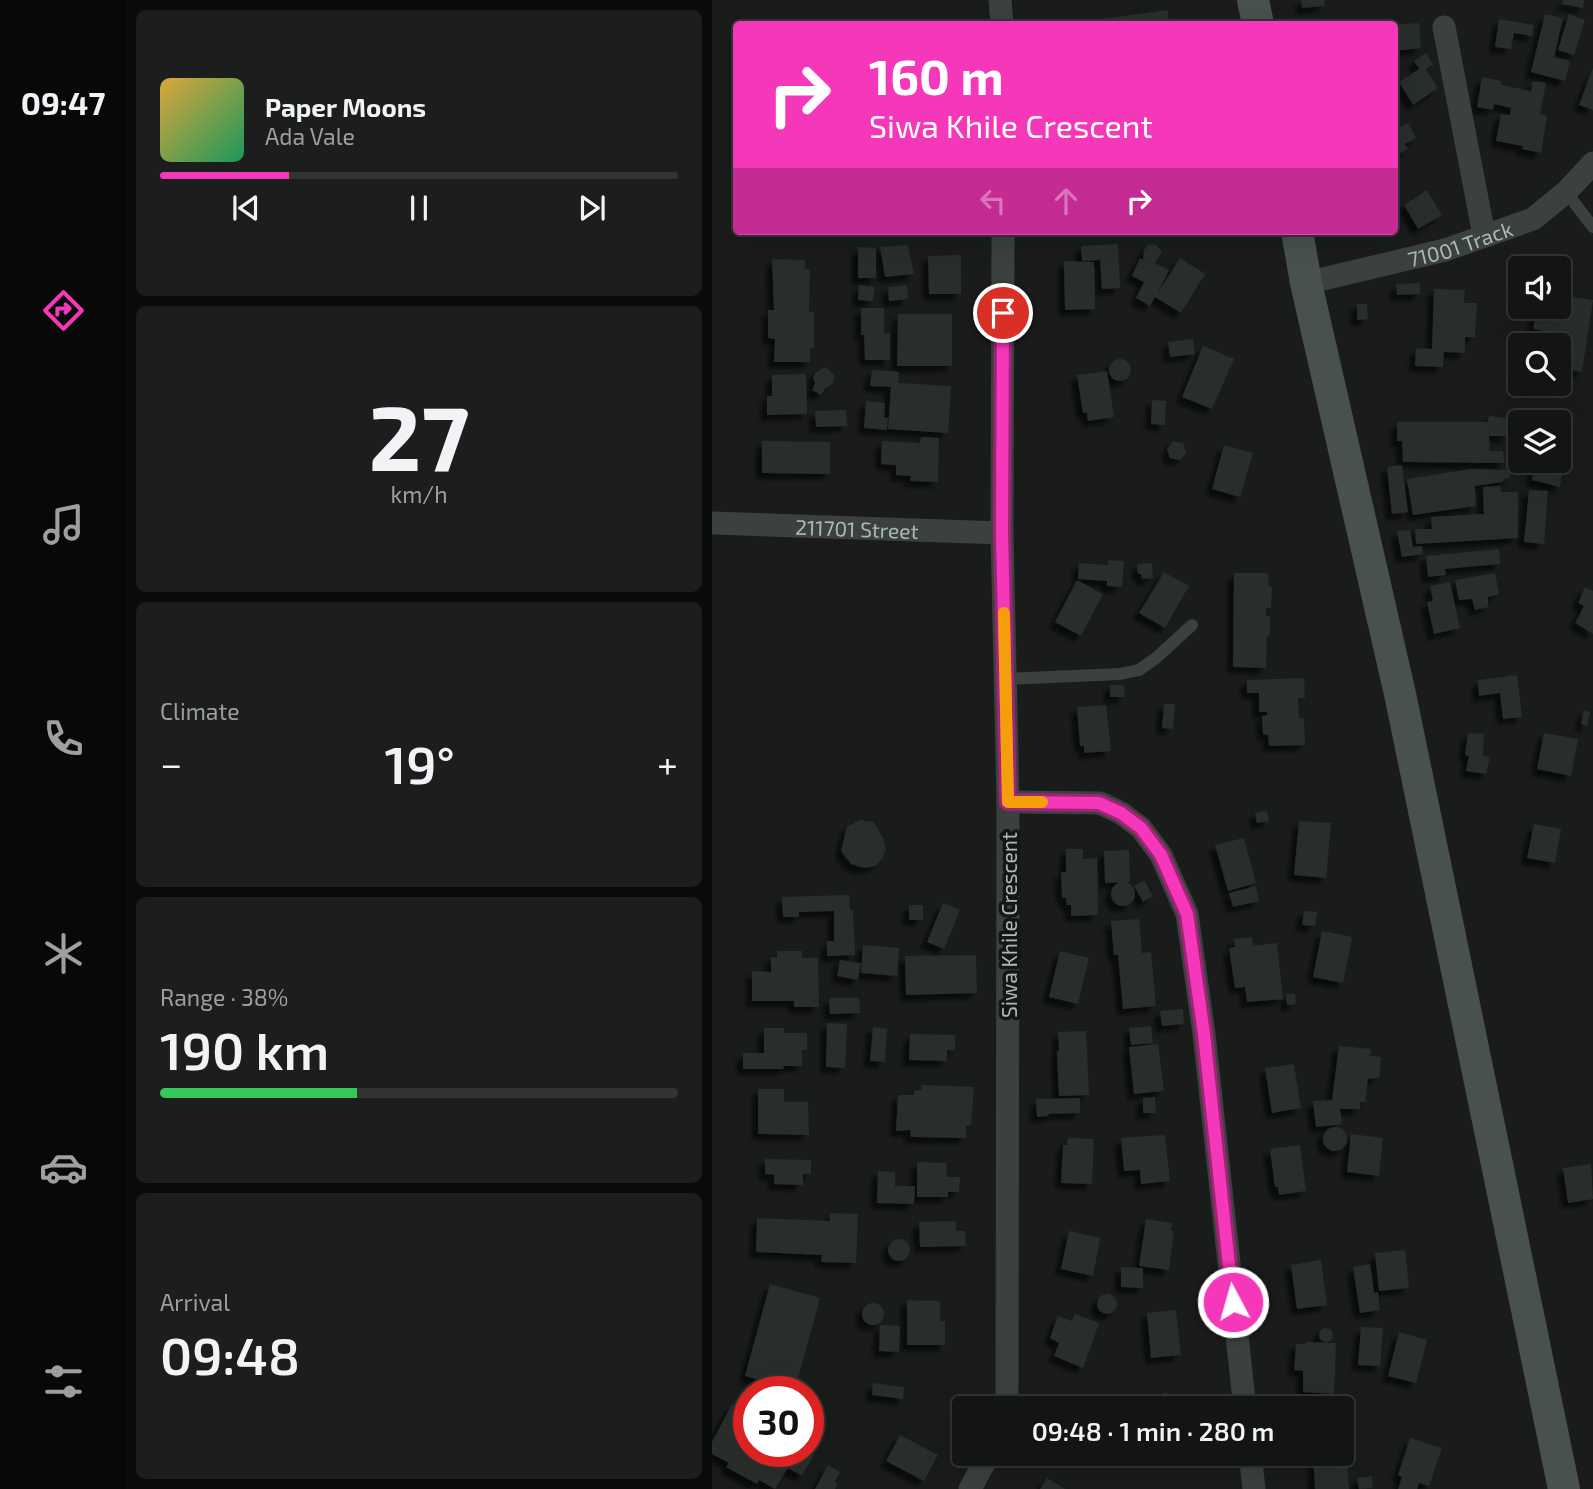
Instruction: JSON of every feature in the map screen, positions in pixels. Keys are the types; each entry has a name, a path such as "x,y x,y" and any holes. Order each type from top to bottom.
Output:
{"street":[{"path":"1000,0 1002,21"},
{"path":"1253,0 1257,21"},
{"path":"1444,27 1484,235"},
{"name":"71001 Track","path":"1306,283 1415,259 1533,219 1566,192 1593,163"},
{"name":"Siwa Khile Crescent","path":"1003,235 1002,533 1008,802 1007,1396"},
{"path":"1298,235 1306,283 1400,694 1564,1489"},
{"name":"211701 Street","path":"712,523 1002,533"},
{"path":"1008,802 1099,803 1121,813 1141,828 1161,855 1187,914 1204,1034 1244,1396"},
{"path":"970,1489 982,1466"},
{"path":"1251,1466 1254,1489"}],"lane":[{"path":"1566,192 1593,227"},
{"path":"1005,679 1120,674 1139,670 1192,625"}],"building":[{"path":"1301,0 1324,0 1325,6 1302,8"},
{"path":"1563,0 1584,0 1583,8 1562,4"},
{"path":"1168,10 1169,21 1095,21"},
{"path":"1545,14 1563,18 1554,57 1570,61 1565,81 1531,72"},
{"path":"1569,14 1585,20 1574,55 1558,50"},
{"path":"1499,19 1534,25 1532,36 1514,33 1511,49 1495,47"},
{"path":"1419,23 1421,48 1398,51 1398,25"},
{"path":"1426,53 1433,64 1426,69 1438,88 1413,105 1399,82 1419,69 1414,61"},
{"path":"1593,68 1593,110 1579,105"},
{"path":"1482,77 1501,81 1501,85 1531,91 1533,81 1546,83 1540,114 1547,116 1541,153 1522,149 1523,146 1496,141 1501,114 1510,115 1511,108 1494,104 1493,110 1477,107"},
{"path":"1408,123 1416,138 1405,144 1408,149 1399,154 1398,153 1398,128"},
{"path":"1427,190 1442,215 1418,229 1404,205"},
{"path":"1118,244 1120,288 1102,289 1100,260 1082,261 1081,246"},
{"path":"1149,244 1156,245 1162,251 1155,263 1169,270 1157,294 1180,258 1205,274 1181,313 1155,297 1150,306 1136,298 1144,282 1132,276 1140,258 1143,260 1144,250"},
{"path":"908,245 914,274 885,277 880,247"},
{"path":"858,247 876,248 876,278 858,278"},
{"path":"961,255 961,294 929,294 928,256"},
{"path":"772,259 805,260 805,269 810,269 809,312 814,312 814,348 810,348 810,362 774,362 775,339 768,338 768,310 774,310"},
{"path":"1064,261 1094,262 1095,309 1065,310"},
{"path":"1420,283 1420,294 1397,295 1396,284"},
{"path":"859,285 875,287 873,301 858,300"},
{"path":"907,285 908,299 889,301 888,287"},
{"path":"1434,289 1465,290 1464,303 1477,303 1475,337 1465,337 1465,353 1444,352 1443,367 1415,366 1416,348 1432,349"},
{"path":"1571,297 1593,300 1582,372 1571,370 1571,333 1545,333 1533,329 1535,319 1571,319"},
{"path":"1357,304 1367,304 1368,319 1357,320"},
{"path":"861,308 884,308 884,333 890,333 890,360 865,360"},
{"path":"898,314 952,314 952,366 897,366"},
{"path":"1193,339 1195,354 1170,357 1168,342"},
{"path":"1203,346 1234,359 1212,409 1182,397"},
{"path":"1120,359 1128,362 1131,370 1128,378 1120,381 1112,378 1109,370 1112,362"},
{"path":"826,367 834,375 833,383 821,395 812,390 815,383 813,378 816,372"},
{"path":"872,370 899,372 898,383 951,386 948,433 888,429 891,387 870,386"},
{"path":"1107,371 1114,417 1088,421 1087,413 1083,413 1077,375"},
{"path":"806,374 807,414 767,415 767,396 772,396 772,375"},
{"path":"1152,400 1166,401 1165,425 1151,424"},
{"path":"866,401 885,403 887,430 864,428"},
{"path":"846,410 847,426 816,427 815,411"},
{"path":"1489,416 1507,418 1507,436 1489,436 1490,451 1503,451 1505,463 1403,462 1402,441 1397,441 1397,422 1488,422"},
{"path":"921,437 939,438 938,482 910,481 911,476 896,475 896,465 881,464 882,441 920,443"},
{"path":"762,441 830,442 830,474 762,473"},
{"path":"1173,441 1183,443 1186,453 1180,460 1170,458 1167,449"},
{"path":"1224,445 1253,453 1240,497 1212,489"},
{"path":"1402,465 1408,512 1392,514 1387,467"},
{"path":"1471,469 1508,470 1510,473 1510,478 1504,479 1503,482 1475,486 1476,506 1413,515 1407,479"},
{"path":"1533,473 1562,473 1560,487 1532,480"},
{"path":"1500,486 1501,492 1518,492 1518,538 1416,544 1415,529 1432,529 1431,517 1484,514 1483,487"},
{"path":"1529,490 1548,491 1544,544 1524,542"},
{"path":"1410,530 1413,547 1422,546 1423,554 1402,557 1397,531"},
{"path":"1499,549 1500,564 1445,569 1446,575 1428,577 1426,556"},
{"path":"1108,560 1124,561 1122,587 1107,586 1107,581 1078,579 1079,563 1108,565"},
{"path":"1152,563 1153,578 1142,579 1141,574 1138,574 1137,564"},
{"path":"1164,572 1189,586 1165,628 1139,613"},
{"path":"1234,573 1268,573 1269,587 1272,587 1271,608 1266,608 1266,616 1270,616 1270,636 1267,635 1266,668 1233,667"},
{"path":"1495,573 1499,594 1488,597 1488,607 1475,610 1472,599 1459,600 1455,580"},
{"path":"1077,580 1103,594 1081,636 1055,622"},
{"path":"1450,582 1460,628 1434,634 1427,602 1433,601 1430,586"},
{"path":"1585,587 1593,591 1593,634 1575,623 1584,606 1578,603"},
{"path":"1517,675 1522,717 1503,719 1500,693 1479,696 1478,680"},
{"path":"1304,678 1305,698 1298,698 1299,718 1304,718 1305,745 1269,746 1268,735 1263,734 1262,716 1267,715 1267,712 1259,712 1259,693 1247,693 1247,680"},
{"path":"1110,685 1124,685 1125,697 1110,697"},
{"path":"1164,704 1175,704 1173,729 1162,728"},
{"path":"1106,705 1111,751 1084,753 1084,746 1080,746 1077,707"},
{"path":"1584,710 1590,712 1587,726 1581,724"},
{"path":"1468,733 1484,734 1483,756 1490,757 1486,774 1466,771 1469,756 1465,755"},
{"path":"1544,733 1578,739 1571,776 1537,769"},
{"path":"1267,811 1269,821 1257,823 1255,813"},
{"path":"860,820 874,822 883,838 886,849 875,866 864,868 851,864 841,851 847,827"},
{"path":"1299,821 1331,823 1326,878 1294,875"},
{"path":"1534,824 1561,829 1555,863 1527,858"},
{"path":"1244,838 1256,883 1228,891 1215,845"},
{"path":"1066,849 1083,849 1083,859 1097,858 1098,915 1071,916 1071,905 1067,905 1066,898 1062,898 1061,872 1066,872"},
{"path":"1129,850 1130,882 1105,883 1104,851"},
{"path":"1144,880 1153,896 1143,902 1134,886"},
{"path":"1123,882 1131,886 1135,894 1131,902 1123,906 1115,902 1111,894 1115,886"},
{"path":"1256,886 1259,901 1233,907 1229,893"},
{"path":"849,895 850,910 853,910 855,955 827,956 827,941 834,941 834,911 799,912 799,917 783,917 782,897"},
{"path":"943,903 960,910 944,949 927,942"},
{"path":"909,905 923,905 923,920 909,920"},
{"path":"1304,911 1317,912 1315,926 1302,925"},
{"path":"1139,919 1142,953 1151,952 1156,1006 1123,1009 1118,955 1114,955 1111,921"},
{"path":"1322,931 1352,937 1343,983 1313,977"},
{"path":"1252,937 1253,946 1277,943 1283,999 1247,1002 1245,987 1235,988 1229,948 1235,947 1234,939"},
{"path":"863,945 899,948 897,976 861,973"},
{"path":"777,951 802,951 802,958 818,958 819,1007 794,1007 794,1001 752,1001 752,971 771,972 771,957 777,957"},
{"path":"1060,951 1089,958 1078,1004 1049,997"},
{"path":"976,955 977,993 906,995 905,956"},
{"path":"840,960 861,963 858,980 837,976"},
{"path":"1286,994 1295,994 1296,1004 1287,1005"},
{"path":"829,998 859,998 860,1013 830,1014"},
{"path":"1183,1009 1184,1024 1162,1026 1160,1011"},
{"path":"827,1023 847,1024 845,1068 826,1067"},
{"path":"1151,1026 1153,1043 1131,1045 1129,1028"},
{"path":"873,1027 887,1029 885,1062 870,1061"},
{"path":"764,1028 784,1028 784,1033 807,1033 807,1050 802,1050 802,1066 743,1069 743,1053 764,1053"},
{"path":"1086,1031 1089,1095 1059,1096 1058,1032"},
{"path":"910,1034 955,1035 955,1050 947,1050 947,1061 909,1060"},
{"path":"1158,1044 1164,1091 1134,1094 1129,1047"},
{"path":"1339,1046 1371,1049 1370,1056 1381,1057 1379,1078 1368,1079 1365,1102 1360,1102 1360,1109 1340,1109 1342,1124 1316,1127 1313,1101 1332,1100"},
{"path":"1294,1064 1301,1108 1272,1113 1265,1068"},
{"path":"921,1085 974,1087 971,1125 966,1126 966,1138 911,1137 910,1130 896,1131 898,1095 914,1095 914,1091 922,1089"},
{"path":"758,1089 784,1089 784,1102 808,1102 809,1135 758,1134"},
{"path":"1155,1097 1156,1113 1143,1113 1143,1098"},
{"path":"1080,1098 1080,1113 1037,1117 1036,1099"},
{"path":"1335,1127 1346,1134 1347,1139 1340,1150 1335,1151 1324,1144 1323,1139 1330,1128"},
{"path":"1351,1134 1383,1138 1379,1176 1347,1172"},
{"path":"1165,1135 1170,1181 1141,1184 1140,1170 1124,1171 1121,1138"},
{"path":"1068,1138 1094,1139 1092,1184 1061,1183 1063,1145 1067,1145"},
{"path":"1300,1145 1306,1191 1279,1195 1278,1187 1275,1187 1270,1149"},
{"path":"765,1159 811,1160 811,1174 803,1174 803,1185 774,1184 774,1175 765,1174"},
{"path":"917,1162 946,1163 947,1177 960,1177 959,1192 948,1192 948,1197 917,1197"},
{"path":"1591,1164 1593,1199 1568,1203 1563,1168"},
{"path":"878,1171 895,1172 895,1186 915,1186 914,1204 877,1203"},
{"path":"830,1213 858,1214 856,1263 821,1262 822,1255 756,1252 757,1218 830,1221"},
{"path":"1146,1219 1172,1223 1171,1231 1174,1231 1169,1270 1139,1266"},
{"path":"956,1221 956,1231 965,1231 966,1246 920,1247 919,1222"},
{"path":"1069,1231 1100,1238 1093,1276 1061,1269"},
{"path":"899,1239 907,1242 910,1250 907,1258 899,1261 891,1258 888,1250 891,1242"},
{"path":"1405,1250 1409,1288 1379,1291 1375,1253"},
{"path":"1321,1260 1327,1305 1297,1309 1291,1265"},
{"path":"1370,1264 1374,1293 1378,1292 1380,1310 1360,1313 1353,1267"},
{"path":"1121,1267 1143,1268 1143,1288 1121,1287"},
{"path":"770,1284 820,1298 799,1376 745,1376"},
{"path":"1107,1294 1114,1297 1117,1304 1114,1311 1107,1314 1100,1311 1097,1304 1100,1297"},
{"path":"907,1300 940,1301 940,1321 945,1321 945,1345 907,1345"},
{"path":"873,1303 881,1306 884,1314 881,1322 873,1325 865,1322 862,1314 865,1306"},
{"path":"1176,1310 1181,1355 1151,1358 1147,1313"},
{"path":"1075,1314 1099,1323 1083,1368 1054,1356 1059,1343 1050,1338 1058,1316 1072,1321"},
{"path":"880,1325 900,1326 899,1352 879,1351"},
{"path":"1361,1327 1383,1328 1380,1366 1358,1365"},
{"path":"1323,1328 1329,1328 1333,1335 1329,1342 1323,1342 1319,1338 1319,1332"},
{"path":"1399,1332 1427,1340 1416,1383 1388,1376"},
{"path":"1336,1343 1334,1394 1303,1392 1303,1371 1294,1370 1296,1344"},
{"path":"873,1383 904,1387 903,1399 872,1395"},
{"path":"732,1404 733,1467 807,1467 802,1476 788,1468 775,1489 759,1480 757,1484 726,1467 729,1463 712,1454 712,1442"},
{"path":"900,1435 938,1455 924,1481 886,1461"},
{"path":"1410,1438 1442,1448 1429,1486 1419,1483 1417,1489 1398,1489 1402,1477 1398,1475"},
{"path":"828,1465 840,1472 835,1482 838,1484 835,1489 815,1489"},
{"path":"1314,1466 1347,1466 1349,1489 1315,1489"},
{"path":"1372,1476 1373,1488 1359,1489 1357,1478"},
{"path":"1047,1478 1065,1489 1040,1489"}],"slow traffic":[{"path":"1004,613 1008,802 1042,802"}],"route":[{"path":"1003,313 1002,533 1008,802 1099,803 1121,813 1141,828 1161,855 1187,914 1204,1034 1233,1302"}]}
